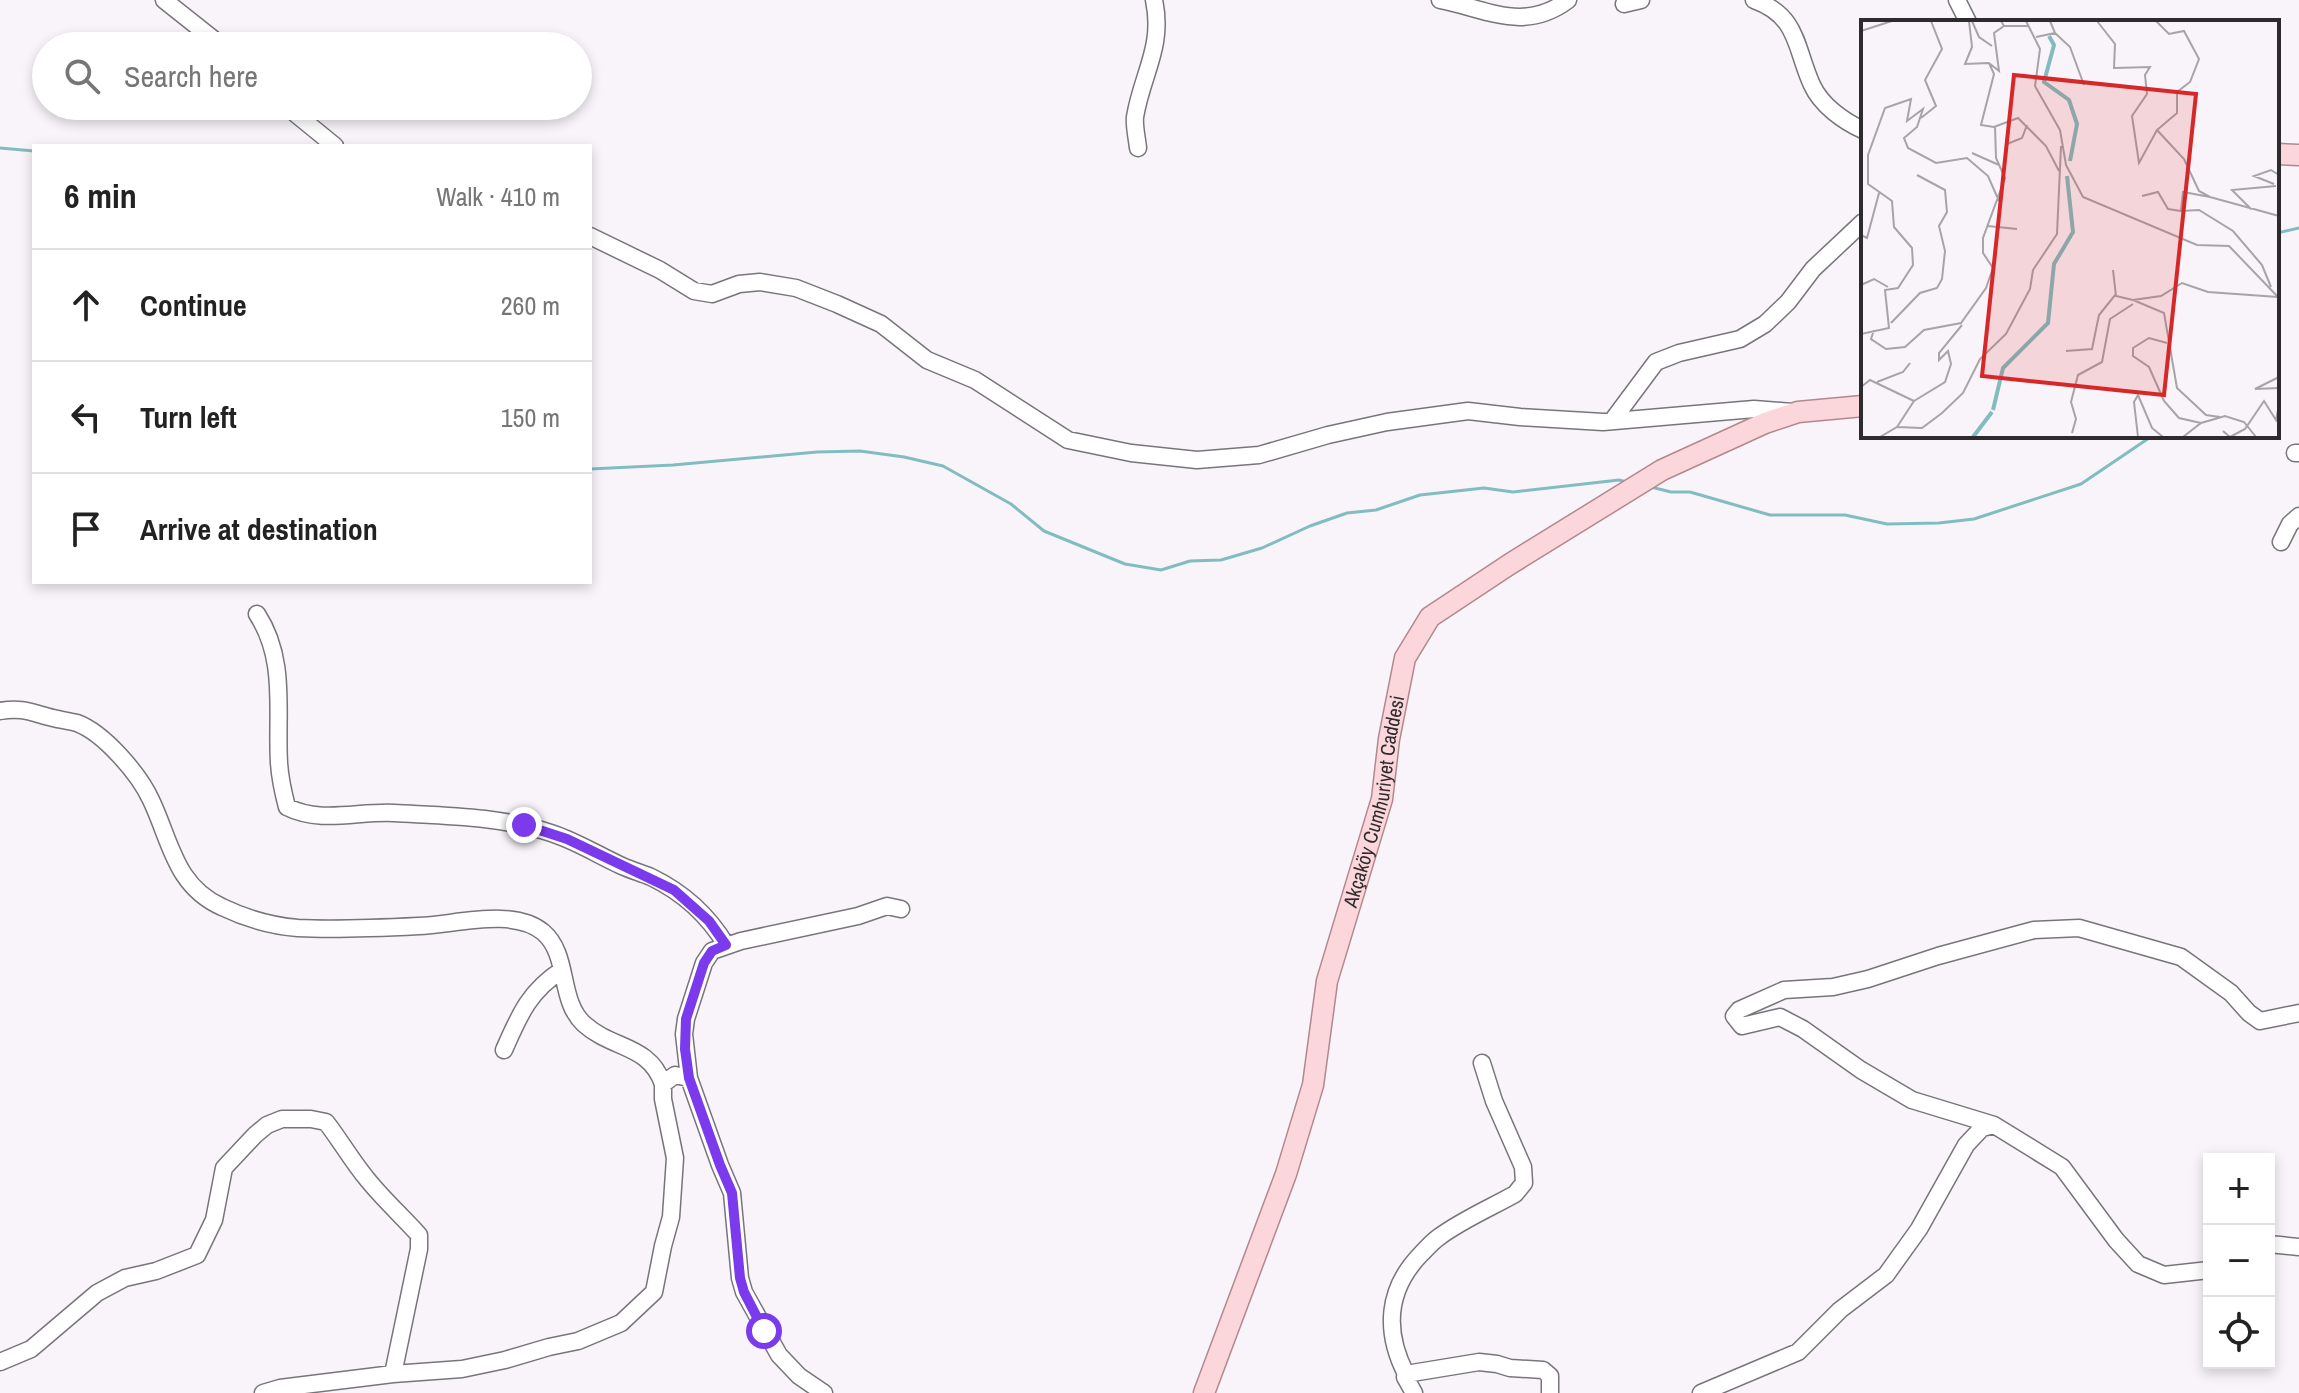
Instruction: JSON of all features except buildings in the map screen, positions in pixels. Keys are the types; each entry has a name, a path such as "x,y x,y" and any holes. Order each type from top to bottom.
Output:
{"main road":[{"path":"2279,154 2299,155"},
{"name":"Akçaköy Cumhuriyet Caddesi","path":"1204,1393 1286,1174 1313,1085 1327,981 1382,799 1389,739 1405,658 1430,617 1662,470 1765,423 1798,412 1861,406"}],"street":[{"path":"164,0 204,32"},
{"path":"1138,148 1134,119 1157,37 1154,0"},
{"path":"1440,0 1510,18 1540,15 1568,0"},
{"path":"1624,4 1641,0"},
{"path":"1754,0 1770,6 1783,16 1791,28 1820,99 1842,119 1861,129"},
{"path":"1957,0 1967,20"},
{"path":"303,120 333,144"},
{"path":"1612,421 1656,362 1679,353 1740,339 1765,324 1788,302 1813,269 1861,224"},
{"path":"592,237 660,270 694,291 712,294 739,284 760,282 796,288 837,304 881,324 927,360 975,380 1068,440 1131,453 1197,460 1259,455 1387,422 1468,411 1534,418 1612,421 1754,409 1798,412"},
{"path":"2281,542 2290,524 2299,516"},
{"path":"257,614 271,640 274,655 279,762 287,807 300,813 339,816 392,813 478,817 553,833 674,890 709,921 726,945"},
{"path":"0,711 23,709 79,724 105,741 145,788 174,858 189,884 200,895 227,910 267,923 296,928 415,927 486,919 529,923 553,942 574,1012 584,1024 648,1059 658,1070 674,1143 671,1217 654,1292 621,1323 593,1336 462,1369 393,1374 274,1391"},
{"path":"824,1393 799,1376 779,1355 744,1292 732,1193 689,1078 684,1034 686,1019 704,963 712,951 887,906 901,909"},
{"path":"2203,1271 2164,1275 2138,1264 2116,1240 2062,1167 1994,1125 1912,1100 1780,1017 1742,1026 1734,1016 1739,1010 1784,990 1833,987 1868,979 2034,930 2079,928 2181,957 2231,993 2260,1021 2299,1013"},
{"path":"504,1050 530,998 550,977 562,970"},
{"path":"1414,1393 1397,1356 1391,1328 1395,1299 1406,1270 1438,1237 1515,1194 1524,1183 1523,1167 1494,1101 1482,1063"},
{"path":"663,1084 675,1075 689,1078"},
{"path":"0,1362 31,1349 97,1293 125,1278 156,1271 197,1255 214,1220 224,1168 267,1125 282,1119 297,1118 326,1122 377,1192 419,1235 419,1249 393,1374"},
{"path":"1701,1393 1798,1352 1840,1310 1886,1275 1919,1229 1966,1145 1982,1128 1994,1125"},
{"path":"2275,1245 2299,1247"},
{"path":"1406,1374 1479,1362 1543,1370 1550,1376 1550,1393"}],"waterway":[{"path":"0,148 32,151"},
{"path":"2279,233 2299,228"},
{"path":"1651,487 1671,492 1690,492 1770,515 1845,515 1887,524 1939,523 1974,519 2081,484 2149,438"},
{"path":"592,469 817,452 860,451 904,457 943,466 1011,504 1044,531 1125,564 1161,570 1190,561 1221,560 1262,548 1347,513 1376,510 1420,495 1484,488 1513,492 1619,480 1627,482"}],"route":[{"path":"524,825 567,839 674,890 699,910 726,945 712,951 704,963 686,1019 686,1064 732,1193 744,1292 764,1331"}]}
